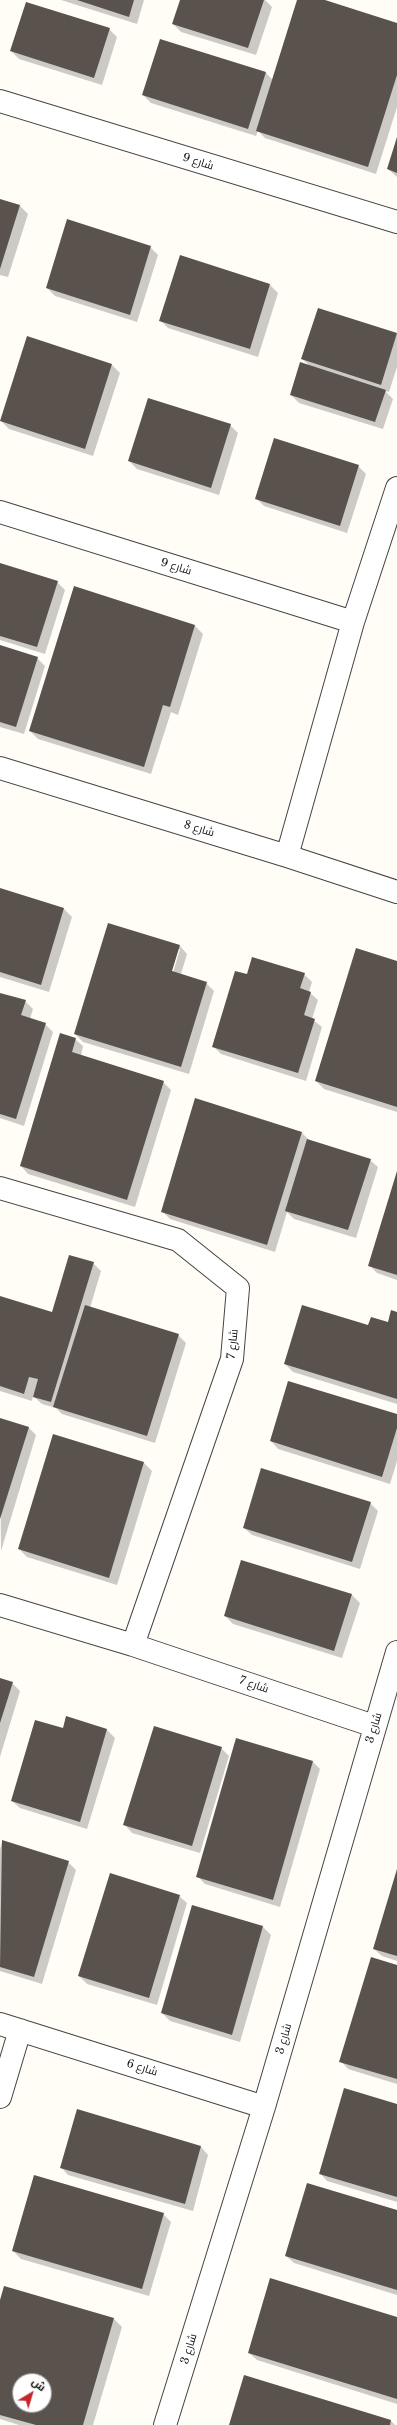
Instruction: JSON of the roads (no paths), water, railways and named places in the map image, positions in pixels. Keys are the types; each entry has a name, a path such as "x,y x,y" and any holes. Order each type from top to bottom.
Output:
{"street":[{"name":"شارع 9","path":"0,101 397,222"},
{"path":"287,856 353,622 397,488"},
{"name":"شارع 9","path":"0,512 353,622"},
{"name":"شارع 8","path":"0,768 287,856 397,892"},
{"name":"شارع 7","path":"0,1188 178,1240 238,1288 232,1359 133,1645"},
{"name":"شارع 7","path":"0,1605 133,1645 374,1726"},
{"name":"شارع 3","path":"165,2425 264,2107 374,1726 397,1652"},
{"name":"شارع 6","path":"0,2098 10,2027 264,2107"}]}
